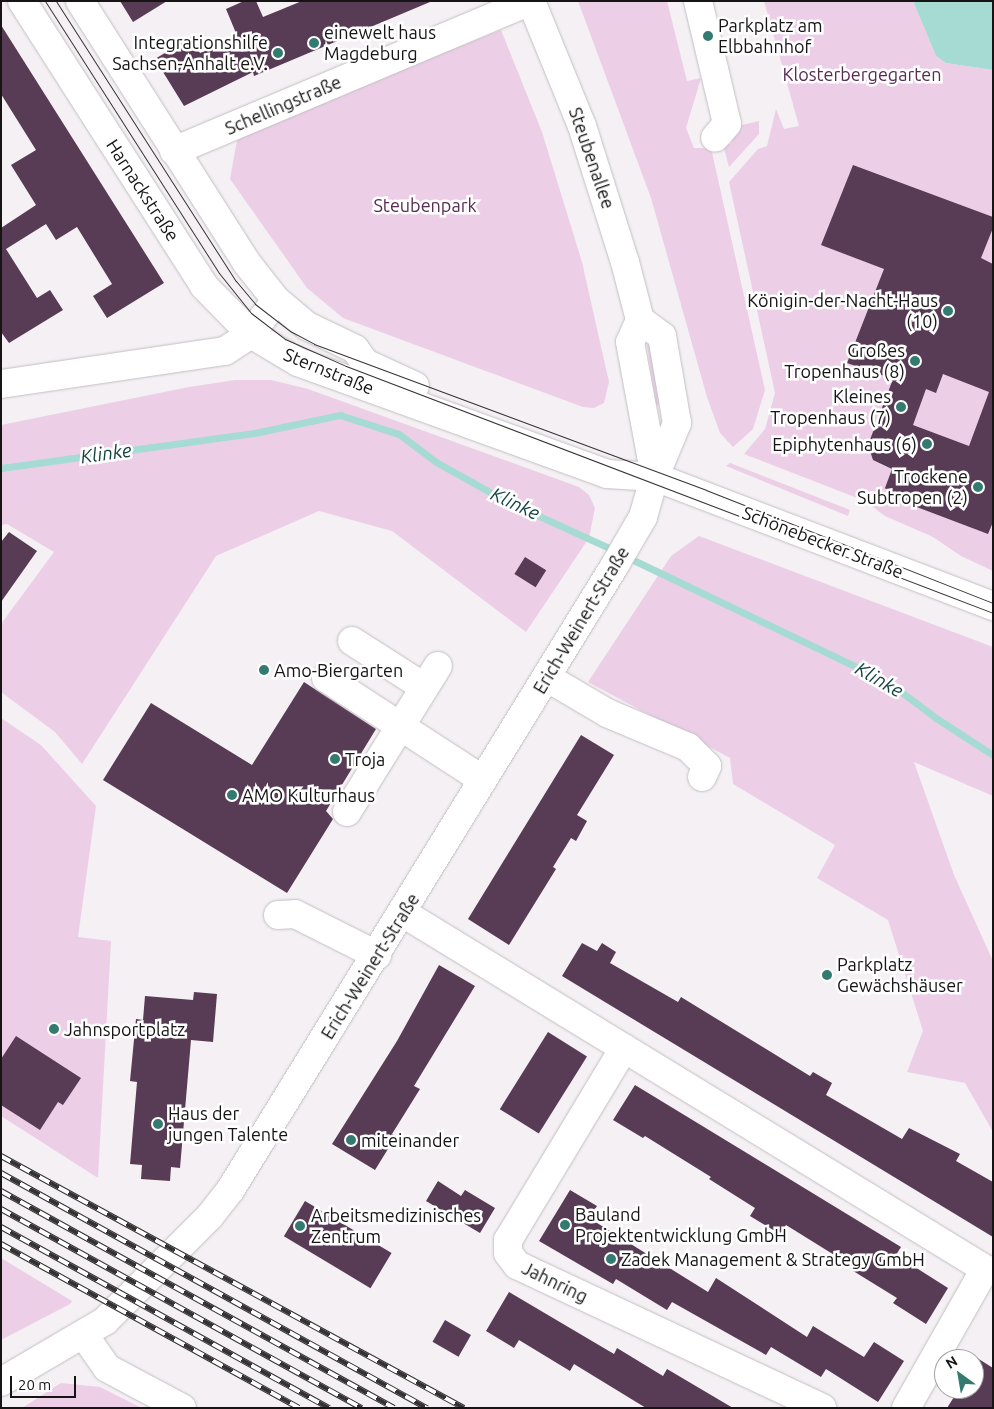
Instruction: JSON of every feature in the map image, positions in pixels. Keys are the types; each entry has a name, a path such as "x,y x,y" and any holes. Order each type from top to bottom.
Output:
{"street":[{"name":"Harnackstraße","path":"22,1 204,286 251,334"},
{"path":"3,381 225,351 251,334 276,300 246,262 80,1"},
{"name":"Schellingstraße","path":"174,151 530,1"},
{"name":"Steubenallee","path":"530,1 598,171 640,320"},
{"path":"698,1 727,124 715,138"},
{"name":"Schönebecker Straße","path":"276,300 307,326 355,349 366,363 389,376 993,606"},
{"path":"640,320 662,336 676,406 677,423 655,477 630,342 640,320"},
{"name":"Sternstraße","path":"251,334 298,362 607,474 655,477"},
{"name":"Erich-Weinert-Straße","path":"1,1382 84,1336 105,1321 210,1216 231,1189 403,913 615,565 643,517 655,477"},
{"path":"347,812 431,676 352,642"},
{"path":"546,677 607,713 688,747 707,766 702,777"},
{"path":"326,678 484,780"},
{"path":"403,913 985,1269 906,1408"},
{"path":"278,915 295,914 377,955"},
{"name":"Jahnring","path":"624,1048 508,1240 508,1253 517,1265 822,1408"},
{"path":"84,1336 107,1368 182,1408"}],"green space":[{"path":"578,1 667,1 687,81 701,78 686,128 694,148 711,148 765,390 753,429 733,447 720,433 707,397 651,198"},
{"name":"Klosterbergegarten","path":"764,1 913,1 936,56 946,63 993,70 993,571 961,556 933,537 885,516 865,501 744,454 765,429 775,393 729,182 758,149 767,146 776,109 784,129 799,126"},
{"name":"Steubenpark","path":"501,30 542,132 582,262 609,382 604,403 594,408 583,407 343,318 307,288 230,179 238,135"},
{"path":"759,121 759,134 729,167 723,145 731,144 738,126"},
{"path":"650,343 663,405 656,405 647,345"},
{"path":"235,380 271,380 308,389 579,487 589,495 595,508 589,538 526,632 392,531 319,511 216,556 82,764 55,732 1,692 1,624 54,552 7,524 1,525 1,425 189,387"},
{"path":"730,463 850,510 848,516 726,466"},
{"path":"699,536 993,647 993,796 914,762 954,875 993,961 993,1132 965,1083 907,1072 923,1031 888,920 817,878 835,845 733,784 730,758 588,682 671,556"},
{"name":"Jahnsportplatz","path":"1,718 41,745 96,806 78,937 111,941 98,1178 1,1116"},
{"path":"1,1258 72,1301 70,1304 1,1340"},
{"path":"61,1383 100,1387 142,1408 22,1408"}],"shaded area":[{"path":"913,1 993,1 993,70 946,63 936,56"}],"building":[{"path":"120,1 167,1 133,22"},
{"path":"244,1 256,1 263,17 302,1 430,2 254,76 253,72 184,106 155,59 191,37 200,53 238,38 226,9"},
{"path":"1,25 164,283 107,318 93,296 112,284 77,227 56,240 46,224 6,249 37,298 50,290 63,310 9,343 1,332 1,228 36,205 11,165 36,150 1,94"},
{"path":"853,165 993,217 993,228 981,258 993,264 993,522 988,534 893,498 885,488 892,469 873,460 868,445 893,379 847,363 884,269 821,245","holes":["943,374 989,392 969,446 913,425 926,389 936,393"]},
{"path":"9,532 37,551 1,602 1,542"},
{"path":"525,557 546,570 536,587 514,574"},
{"name":"AMO Kulturhaus","path":"304,682 376,729 326,811 333,819 287,893 103,780 151,703 252,765"},
{"path":"581,735 614,755 577,815 587,821 576,841 571,838 553,867 556,869 509,945 468,919"},
{"path":"582,943 597,951 602,943 616,952 610,963 678,1002 681,997 810,1076 813,1072 832,1083 826,1095 902,1139 909,1128 960,1154 956,1161 993,1182 993,1237 562,976"},
{"path":"439,965 475,986 414,1086 420,1089 392,1134 396,1136 375,1170 332,1144 397,1041"},
{"name":"Haus der jungen Talente","path":"194,992 217,994 213,1042 191,1040 180,1168 171,1167 170,1181 141,1179 142,1165 130,1164 137,1082 130,1081 136,1019 143,1020 145,996 193,1000"},
{"path":"548,1032 587,1056 539,1134 500,1109"},
{"path":"16,1036 81,1078 63,1105 58,1102 40,1130 1,1105 1,1059"},
{"path":"635,1085 901,1247 896,1255 948,1288 926,1324 893,1303 897,1298 850,1269 852,1266 786,1225 780,1234 750,1216 755,1208 709,1179 711,1177 645,1136 643,1138 613,1120"},
{"path":"438,1181 461,1196 465,1190 495,1208 480,1233 426,1201"},
{"path":"570,1190 597,1206 589,1218 708,1292 716,1278 807,1337 813,1326 864,1357 874,1342 904,1361 878,1402 826,1369 821,1377 771,1347 766,1355 672,1302 667,1310 616,1279 613,1284 539,1241"},
{"path":"305,1201 392,1253 370,1288 284,1236"},
{"path":"509,1292 614,1354 617,1348 663,1376 667,1369 733,1408 646,1408 574,1364 570,1371 519,1340 514,1348 486,1331"},
{"path":"445,1320 471,1335 458,1357 433,1342"},
{"path":"984,1362 993,1368 993,1408 947,1408 953,1399 984,1399"}],"waterway":[{"name":"Klinke","path":"1,468 259,432 340,415 399,434 436,462 504,500 618,552"},
{"name":"Klinke","path":"627,557 888,682 936,718 993,755"}],"tram line":[{"path":"45,1 219,273 251,313 285,339 346,366 993,613"},
{"path":"56,1 236,281 255,304 290,331 314,344 706,490 993,603"}],"railway":[{"path":"1,1156 464,1408"},
{"path":"1,1173 427,1408"},
{"path":"1,1191 394,1408"},
{"path":"1,1209 362,1408"},
{"path":"1,1227 329,1408"},
{"path":"1,1244 299,1408"}],"place":[{"name":"Parkplatz am Elbbahnhof","path":"708,36"},
{"name":"einewelt haus Magdeburg","path":"314,43"},
{"name":"Integrationshilfe Sachsen-Anhalt e.V.","path":"278,53"},
{"name":"Königin-der-Nacht-Haus (10)","path":"948,311"},
{"name":"Großes Tropenhaus (8)","path":"915,361"},
{"name":"Kleines Tropenhaus (7)","path":"901,407"},
{"name":"Epiphytenhaus (6)","path":"927,444"},
{"name":"Trockene Subtropen (2)","path":"978,487"},
{"name":"Amo-Biergarten","path":"264,670"},
{"name":"Troja","path":"335,759"},
{"name":"AMO Kulturhaus","path":"232,795"},
{"name":"Parkplatz Gewächshäuser","path":"827,975"},
{"name":"Jahnsportplatz","path":"54,1029"},
{"name":"Haus der jungen Talente","path":"158,1124"},
{"name":"miteinander","path":"351,1140"},
{"name":"Bauland Projektentwicklung GmbH","path":"565,1225"},
{"name":"Arbeitsmedizinisches Zentrum","path":"300,1226"},
{"name":"Zadek Management & Strategy GmbH","path":"611,1259"}]}
